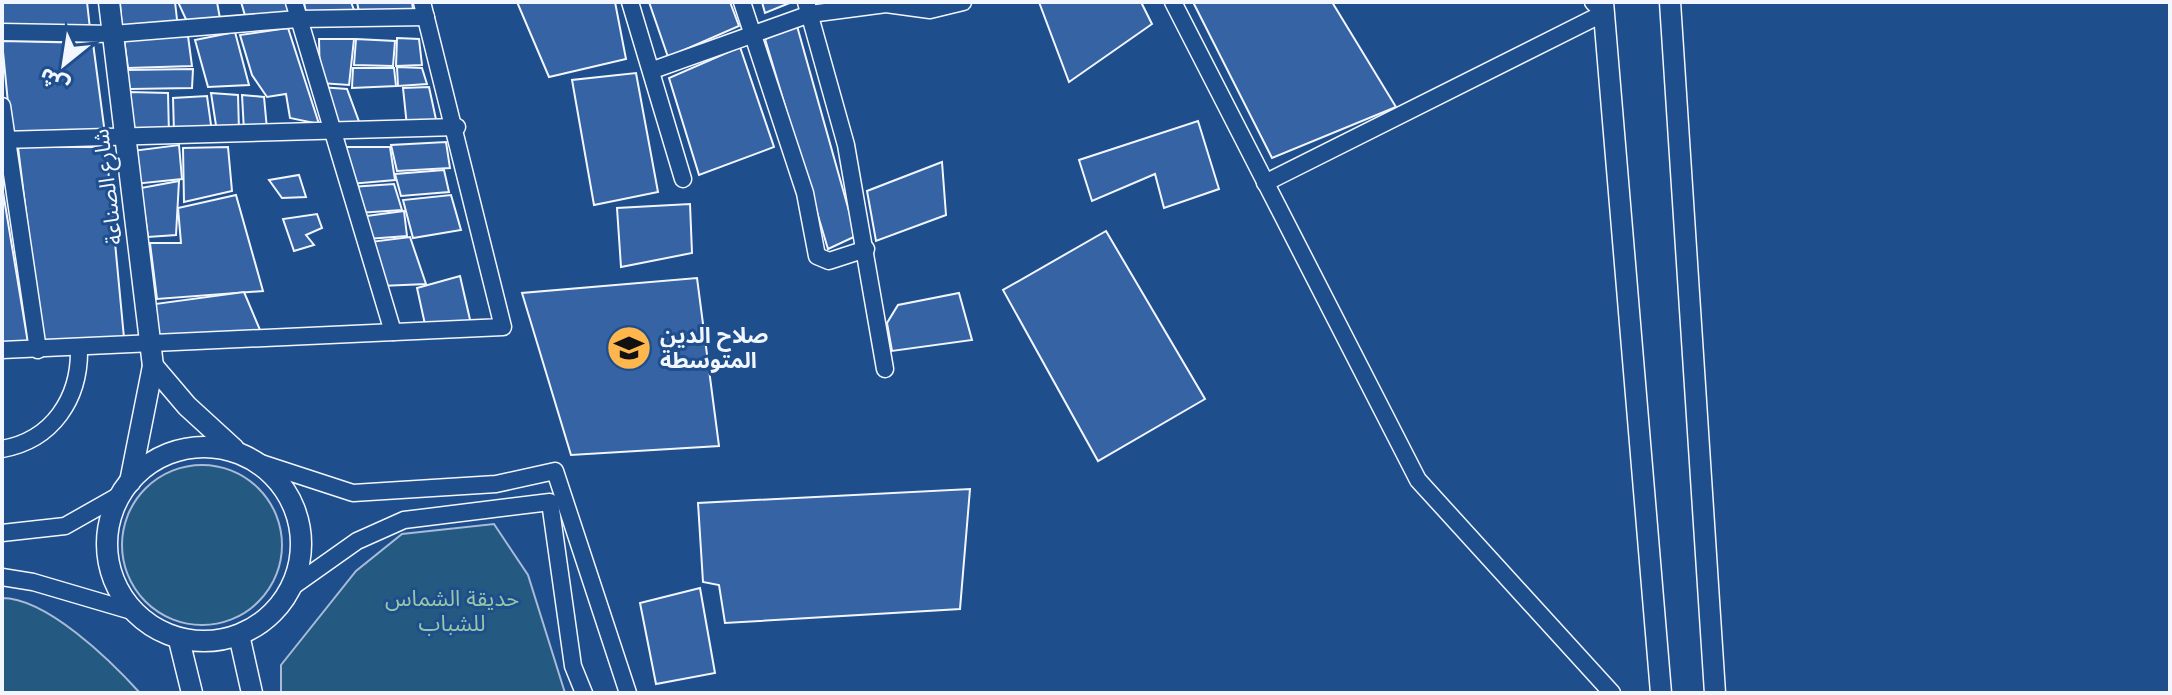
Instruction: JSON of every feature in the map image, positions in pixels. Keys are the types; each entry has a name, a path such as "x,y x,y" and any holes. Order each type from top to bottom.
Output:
{"street":[{"name":"شارع الصناعة","path":"109,2 153,366"},
{"path":"294,2 393,332"},
{"path":"630,2 653,70 683,179"},
{"path":"742,2 805,193 817,256 829,261 866,249"},
{"path":"653,70 753,35 808,8 886,4 930,10 963,2"},
{"path":"1173,2 1418,480 1612,693"},
{"path":"1670,2 1715,693"},
{"path":"1265,183 1600,6 1661,693"},
{"path":"808,8 846,145 885,369"},
{"path":"2,32 113,34 424,10 503,327 79,349 2,350"},
{"path":"2,106 4,140 38,350"},
{"path":"4,140 455,127"},
{"path":"2,449 16,447 51,429 80,376 79,349"},
{"path":"2,577 33,582 135,612 179,640 218,640 239,635 281,604 292,587 301,557 298,517 283,487 187,406 153,366"},
{"path":"135,612 118,589 109,565 107,530 124,489 153,366"},
{"path":"2,533 65,526 124,489 153,460 176,452 212,447 353,493 496,484 555,471 628,693"},
{"path":"292,587 357,541 404,520 550,502 573,666 584,693"},
{"path":"239,635 252,693"},
{"path":"179,640 192,693"}],"green space":[{"path":"202,465 233,471 259,488 276,514 282,545 276,576 259,602 233,619 202,625 171,619 145,602 128,576 122,545 128,514 145,488 171,471"},
{"name":"حديقة الشماس للشباب","path":"494,524 528,575 565,693 281,693 281,665 356,571 402,534"},
{"path":"2,598 38,608 58,620 113,665 140,693 2,693"}],"building":[{"path":"2,2 87,2 90,29 2,29"},
{"path":"120,2 175,2 178,28 122,30"},
{"path":"178,2 217,2 221,24 189,26"},
{"path":"241,2 286,2 289,13 247,22"},
{"path":"304,2 351,2 355,13 307,18"},
{"path":"357,2 412,2 414,16 360,17"},
{"path":"517,2 615,2 626,59 549,77"},
{"path":"649,2 730,2 739,26 668,57"},
{"path":"762,2 792,2 765,13"},
{"path":"1039,2 1141,2 1152,24 1069,82"},
{"path":"1193,2 1332,2 1396,107 1272,158"},
{"path":"797,26 856,236 828,249 765,39"},
{"path":"288,28 319,124 290,118 286,94 267,97 252,75 240,35"},
{"path":"235,32 249,85 208,87 195,40"},
{"path":"188,36 192,66 128,68 124,39"},
{"path":"397,38 419,39 422,65 396,66"},
{"path":"319,39 354,39 349,85 320,83"},
{"path":"356,39 395,41 393,66 354,65"},
{"path":"2,41 93,43 105,134 11,134"},
{"path":"740,47 774,147 699,175 669,78"},
{"path":"397,67 422,68 427,84 398,86"},
{"path":"353,68 394,68 396,86 352,88"},
{"path":"193,69 192,88 130,89 126,70"},
{"path":"636,73 658,192 594,205 572,80"},
{"path":"320,87 347,89 361,127 332,127"},
{"path":"429,87 437,124 407,126 403,88"},
{"path":"129,92 168,93 169,135 133,136"},
{"path":"211,93 238,95 239,131 217,132"},
{"path":"242,95 264,97 267,129 244,131"},
{"path":"207,96 212,132 174,133 173,98"},
{"path":"1198,121 1219,189 1164,208 1155,174 1092,201 1079,160"},
{"path":"446,142 450,168 397,171 391,145"},
{"path":"179,145 182,179 134,184 132,151"},
{"path":"18,147 106,147 124,338 42,343"},
{"path":"228,147 232,191 184,202 183,148"},
{"path":"340,147 390,147 395,180 350,184"},
{"path":"942,162 946,215 876,241 867,191"},
{"path":"444,170 449,192 401,196 395,174"},
{"path":"299,175 306,197 282,198 269,180"},
{"path":"179,181 176,235 148,237 141,188"},
{"path":"394,184 402,210 358,213 351,187"},
{"path":"2,186 28,343 2,345"},
{"path":"236,195 263,291 157,299 150,243 181,243 178,208"},
{"path":"451,195 461,230 413,238 403,200"},
{"path":"690,204 692,253 621,267 617,208"},
{"path":"404,211 407,236 367,239 359,217"},
{"path":"317,214 322,228 306,235 314,245 294,251 283,219"},
{"path":"1106,231 1205,399 1098,461 1003,290"},
{"path":"410,237 426,284 381,286 370,242"},
{"path":"460,276 471,324 426,329 417,288"},
{"path":"697,278 719,446 571,455 522,293"},
{"path":"244,292 260,330 158,340 155,304"},
{"path":"959,293 972,340 892,351 887,323 898,305"},
{"path":"970,489 960,609 725,623 719,585 703,582 698,503"},
{"path":"700,588 715,673 656,684 640,603"}],"place":[{"name":"صلاح الدين المتوسطة","path":"629,348"}]}
